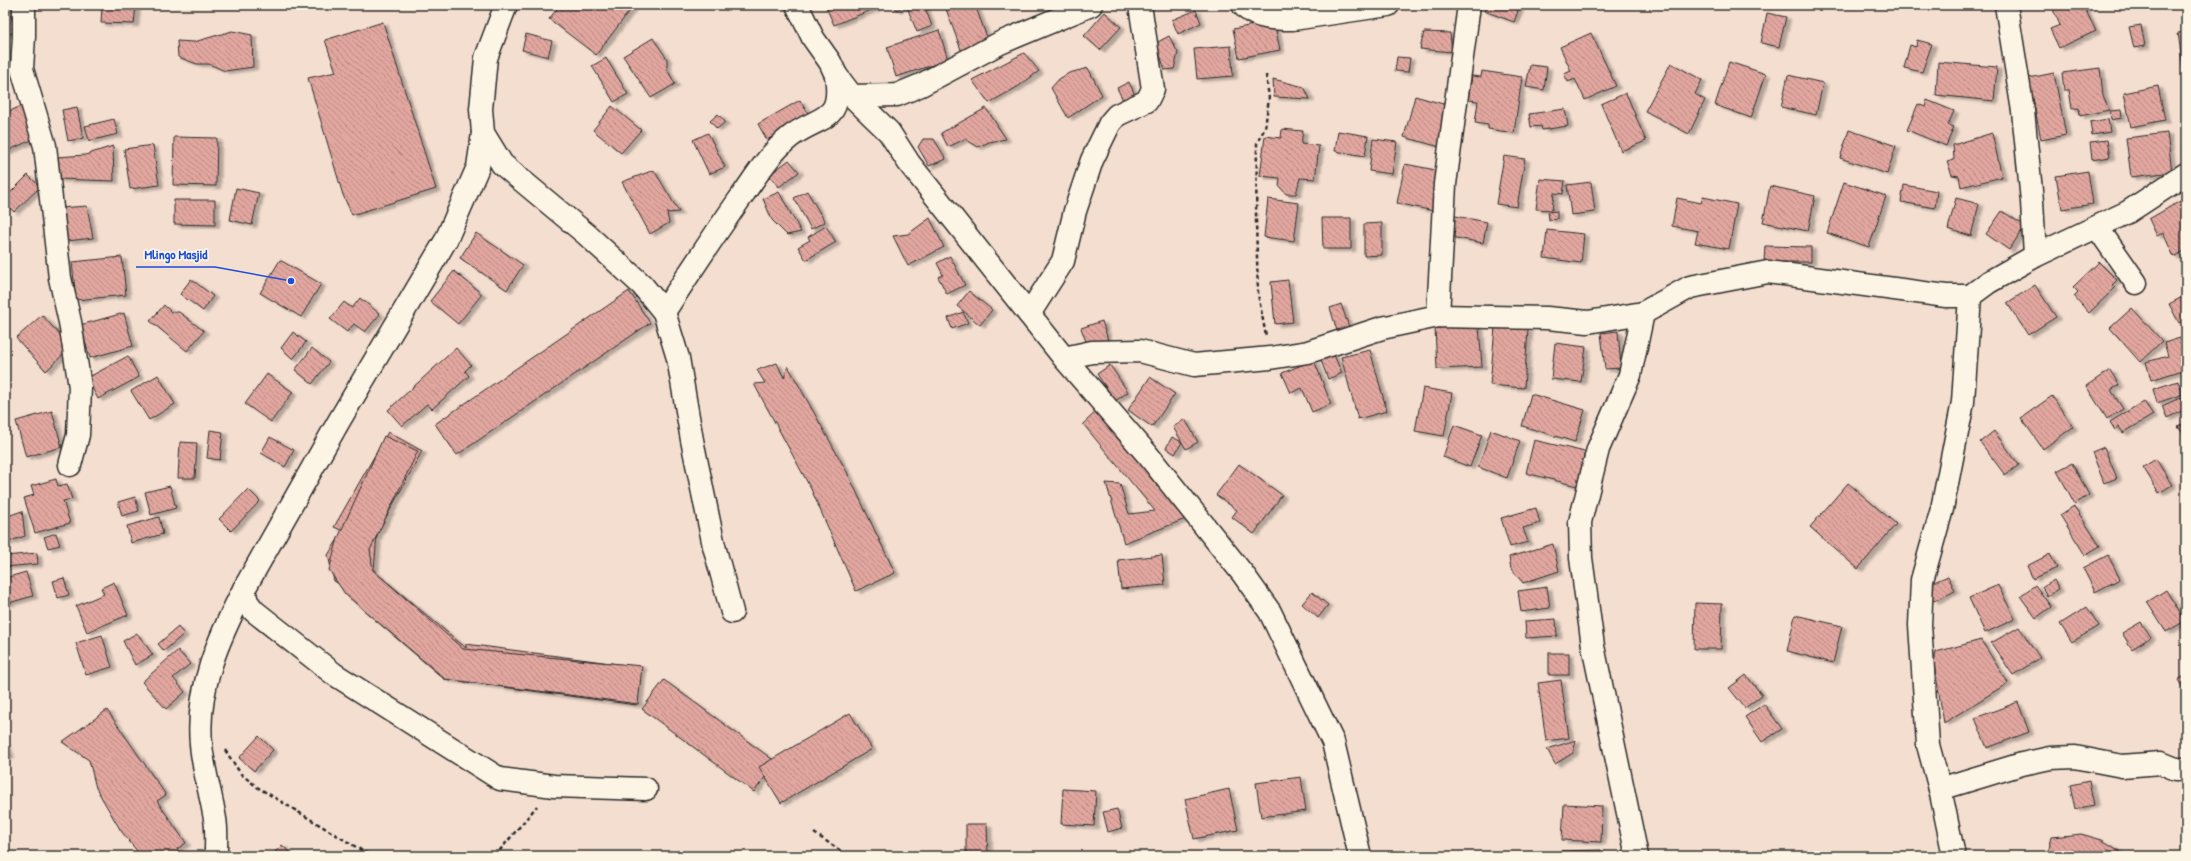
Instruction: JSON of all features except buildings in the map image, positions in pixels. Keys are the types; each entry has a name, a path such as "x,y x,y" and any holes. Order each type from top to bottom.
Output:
{"street":[{"path":"24,5 22,69 45,146 60,278 70,322 80,387 78,435 70,465"},
{"path":"214,856 216,852 215,821 201,745 201,707 204,688 223,630 244,589 339,421 446,240 478,167 483,134 481,109 486,58 506,5"},
{"path":"797,5 813,38 830,62 836,75 852,96 889,132 909,163 1064,358 1147,454 1243,574 1270,612 1332,742 1360,856"},
{"path":"852,96 897,94 921,85 1000,44 1091,5"},
{"path":"1029,314 1063,261 1075,211 1092,160 1110,123 1117,115 1148,101 1153,89 1140,5"},
{"path":"1243,5 1249,11 1258,15 1293,19 1388,5"},
{"path":"1438,316 1445,184 1469,5"},
{"path":"2006,5 2023,110 2032,201 2035,256"},
{"path":"664,312 730,212 772,154 791,137 825,118 836,106 838,98 836,75"},
{"path":"483,134 502,164 592,239 642,286 664,312 678,358 692,440 714,546 732,612"},
{"path":"1064,358 1092,352 1119,351 1140,351 1194,365 1270,358 1308,352 1382,328 1438,316 1547,318 1588,322 1643,313 1690,286 1768,272 1946,296 1970,296 1989,282 2035,256 2097,227 2148,200 2186,174"},
{"path":"2097,227 2136,283"},
{"path":"1954,856 1940,789 1928,746 1920,625 1922,580 1942,509 1963,402 1970,296"},
{"path":"1637,856 1593,646 1581,558 1580,522 1598,449 1630,375 1643,313"},
{"path":"244,589 247,602 254,612 334,674 472,763 500,779 554,786 646,789"},
{"path":"1940,789 2022,764 2050,758 2075,757 2122,766 2161,763 2176,768 2186,769"}],"path":[{"path":"1266,75 1269,98 1265,128 1257,143 1256,220 1258,294 1270,358"},
{"path":"221,744 241,774 257,787 371,856"},
{"path":"495,856 554,786"},
{"path":"814,833 841,851 842,856"}],"place":[{"name":"Mlingo Masjid","path":"291,281"}]}
